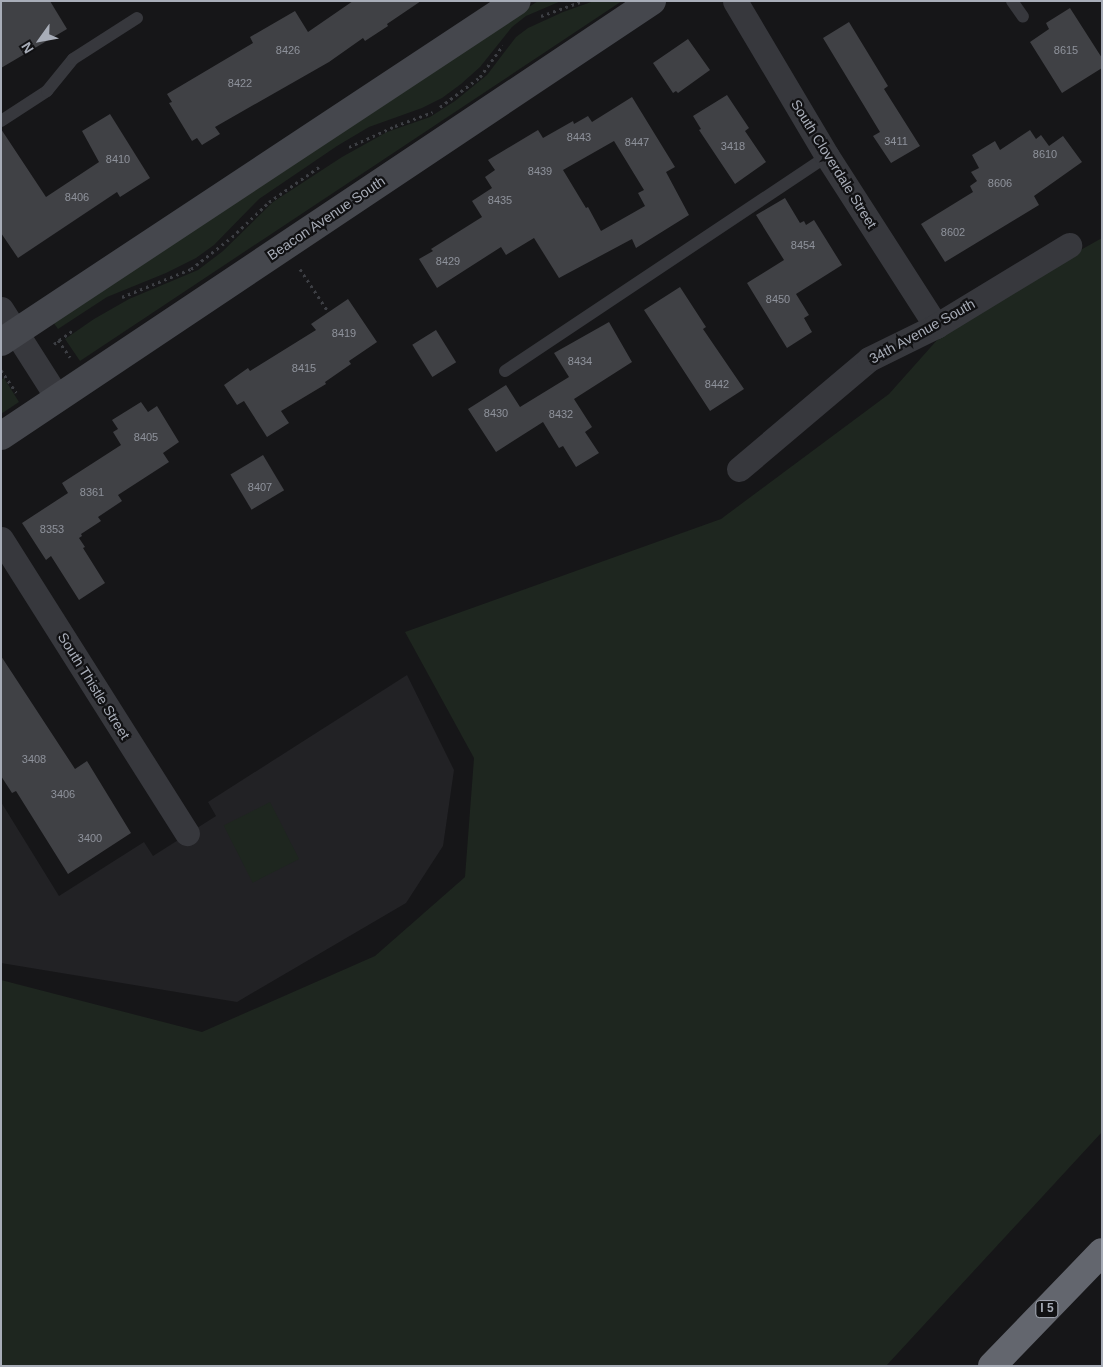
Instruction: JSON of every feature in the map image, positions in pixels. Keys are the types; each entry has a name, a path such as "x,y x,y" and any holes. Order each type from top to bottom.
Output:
{"highway":[{"name":"I 5","path":"992,1366 1102,1252"}],"main road":[{"path":"9,337 517,1"},
{"name":"Beacon Avenue South","path":"1,436 652,1"}],"street":[{"name":"South Cloverdale Street","path":"735,1 827,156 936,326"},
{"name":"34th Avenue South","path":"739,469 869,359 936,326 1069,245"},
{"path":"1,309 9,337 57,398"},
{"name":"South Thistle Street","path":"1,539 187,833"}],"lane":[{"path":"1012,1 1023,18"},
{"path":"1,121 47,91 73,59 138,18"},
{"path":"505,371 827,156"}],"path":[{"path":"538,18 583,1"},
{"path":"348,148 395,126 432,113 480,77 505,42"},
{"path":"115,302 123,296 192,269 232,238 269,202 324,164"},
{"path":"296,263 327,310"},
{"path":"51,346 77,328"},
{"path":"54,335 71,360"},
{"path":"1,370 3,376 21,399"},
{"path":"3,376 9,372"}],"shaded area":[{"path":"538,1 561,1 526,16 512,27 480,67 442,98 422,108 369,127 337,146 259,199 214,245 196,258 166,273 107,297 58,329 53,322"},
{"path":"594,1 622,1 80,361 65,339 94,319 129,299 198,270 223,251 273,202 342,157 387,132 430,117 455,101 487,75 516,37 528,28 563,12"},
{"path":"1102,238 1102,1132 886,1366 1,1366 1,980 202,1032 375,956 465,877 474,758 405,632 721,519 889,394 954,321"},
{"path":"4,378 19,402 1,414 1,380"},
{"path":"407,675 454,770 443,846 406,903 237,1002 1,963 1,802 59,896 144,842 153,856 216,816 208,802"},
{"path":"270,802 299,859 253,883 224,826"}],"building":[{"path":"1,1 50,1 67,29 1,68"},
{"path":"353,1 421,1 365,41 363,38 329,62 215,127 220,134 202,145 197,138 192,141 169,103 172,102 167,94 253,43 250,37 295,11 308,32"},
{"path":"1070,8 1102,58 1102,68 1062,93 1030,42 1049,29 1046,23"},
{"path":"849,22 888,86 884,89 920,146 891,163 873,136 880,132 823,38"},
{"path":"688,39 710,70 678,93 676,91 673,93 653,63"},
{"path":"727,95 749,128 745,131 766,162 735,184 699,130 701,129 693,116"},
{"path":"632,97 675,167 666,172 689,215 636,248 632,239 559,278 534,238 506,255 501,247 437,288 419,259 433,251 431,249 482,217 472,201 492,188 485,177 495,170 488,160 538,130 543,138 573,121 574,124 588,116 592,122","holes":["614,141 644,190 638,193 645,206 601,231 588,207 586,208 563,170"]},
{"path":"110,114 150,178 120,197 117,192 18,258 1,233 1,129 46,197 99,162 82,131"},
{"path":"1030,130 1036,139 1041,135 1049,146 1063,136 1082,162 1034,196 1039,205 945,262 921,224 973,192 970,186 977,181 971,172 979,168 972,155 995,141 1000,150"},
{"path":"785,198 800,223 804,221 806,225 814,220 842,265 796,294 809,315 804,318 812,332 787,348 747,283 784,260 756,215"},
{"path":"680,287 706,327 703,329 744,389 710,411 644,310"},
{"path":"348,299 377,342 349,361 351,364 325,382 326,384 281,411 289,423 267,437 244,401 237,405 224,385 248,368 250,371 316,330 311,324"},
{"path":"609,322 632,362 574,399 592,427 585,432 599,453 576,467 563,446 559,448 543,422 496,452 468,409 506,385 520,407 569,377 554,353"},
{"path":"436,330 456,362 432,377 412,345"},
{"path":"141,402 148,412 157,406 179,442 163,453 169,462 118,495 122,501 98,517 101,521 81,534 82,536 79,538 85,547 83,548 105,583 79,600 51,556 46,560 22,523 68,493 62,483 121,445 113,432 118,429 112,420"},
{"path":"263,455 284,490 252,510 230,475"},
{"path":"1,656 75,769 87,761 131,833 68,874 16,791 12,793 1,776"}]}
